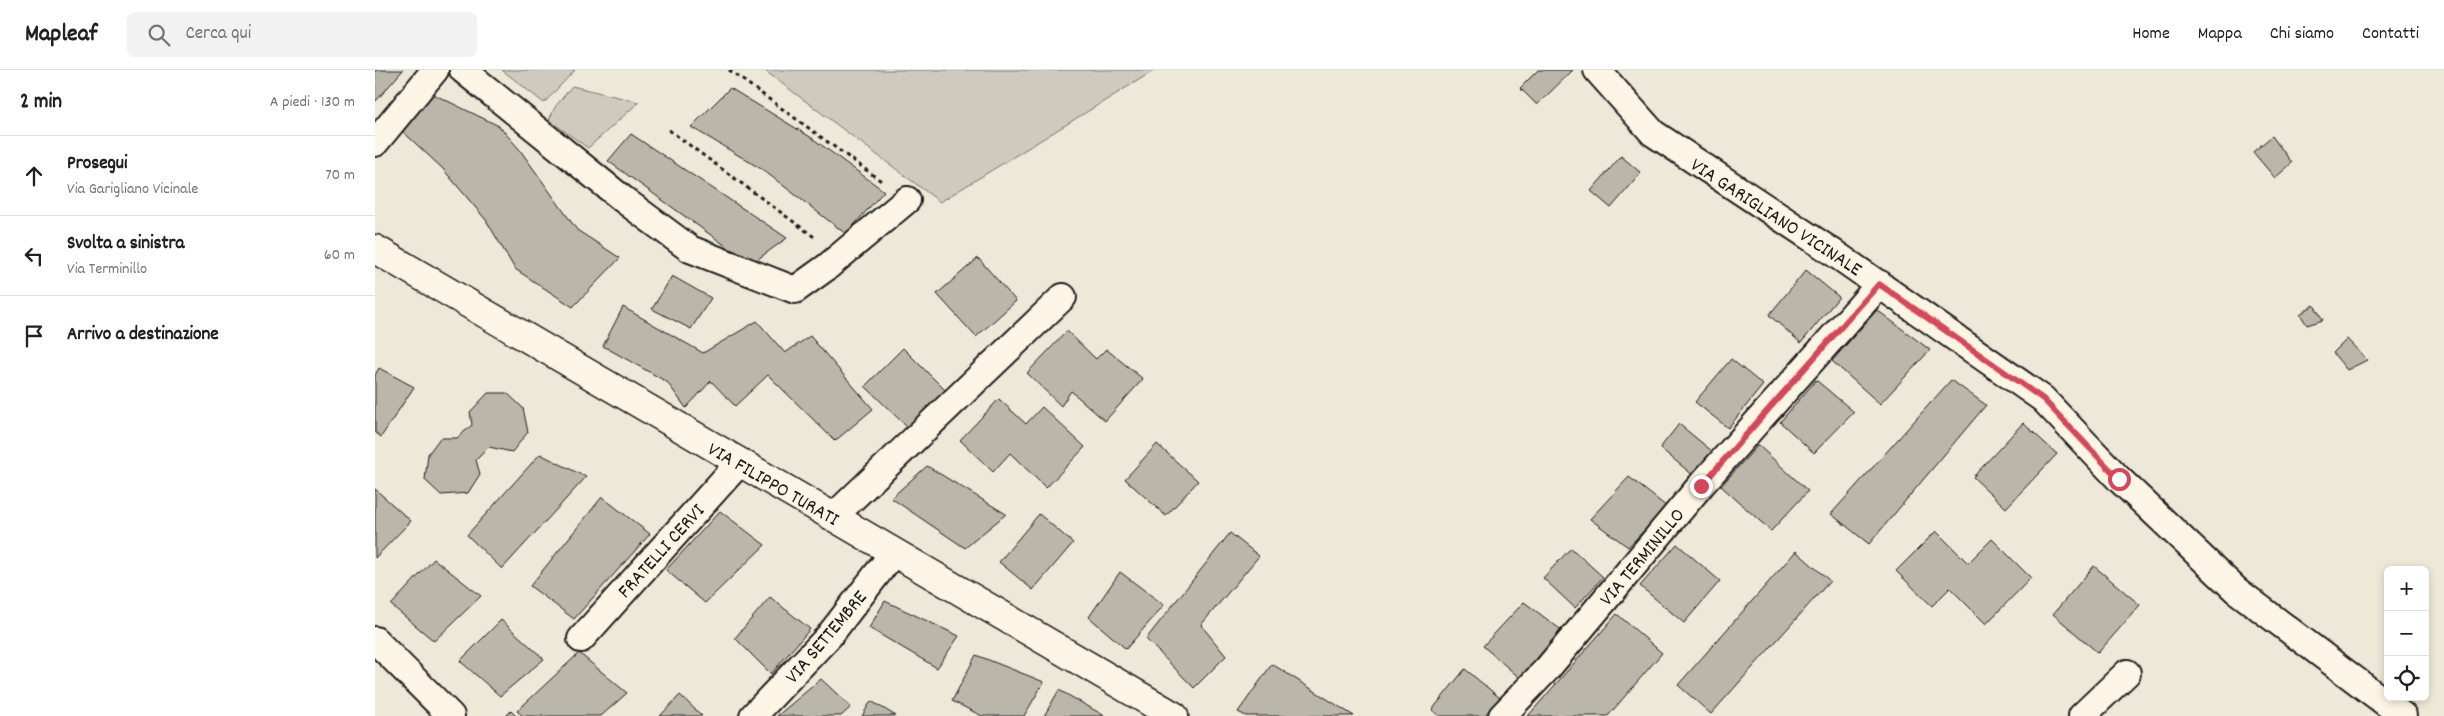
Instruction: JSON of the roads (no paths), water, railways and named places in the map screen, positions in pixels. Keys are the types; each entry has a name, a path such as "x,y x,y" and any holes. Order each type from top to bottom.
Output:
{"main road":[{"name":"VIA FILIPPO TURATI","path":"375,249 1174,716"}],"street":[{"path":"375,143 435,70"},
{"path":"463,70 625,200 690,249 795,290 840,256 907,200"},
{"name":"VIA GARIGLIANO VICINALE","path":"1597,70 1653,133 1879,284 2043,399 2119,479 2236,590 2403,716"},
{"name":"VIA TERMINILLO","path":"1502,716 1547,669 1701,486 1879,284"},
{"path":"833,517 1063,298"},
{"name":"FRATELLI CERVI","path":"581,639 740,462"},
{"name":"VIA SETTEMBRE","path":"753,716 829,636 894,552"},
{"path":"375,640 451,716"},
{"path":"2082,716 2127,672"}]}
